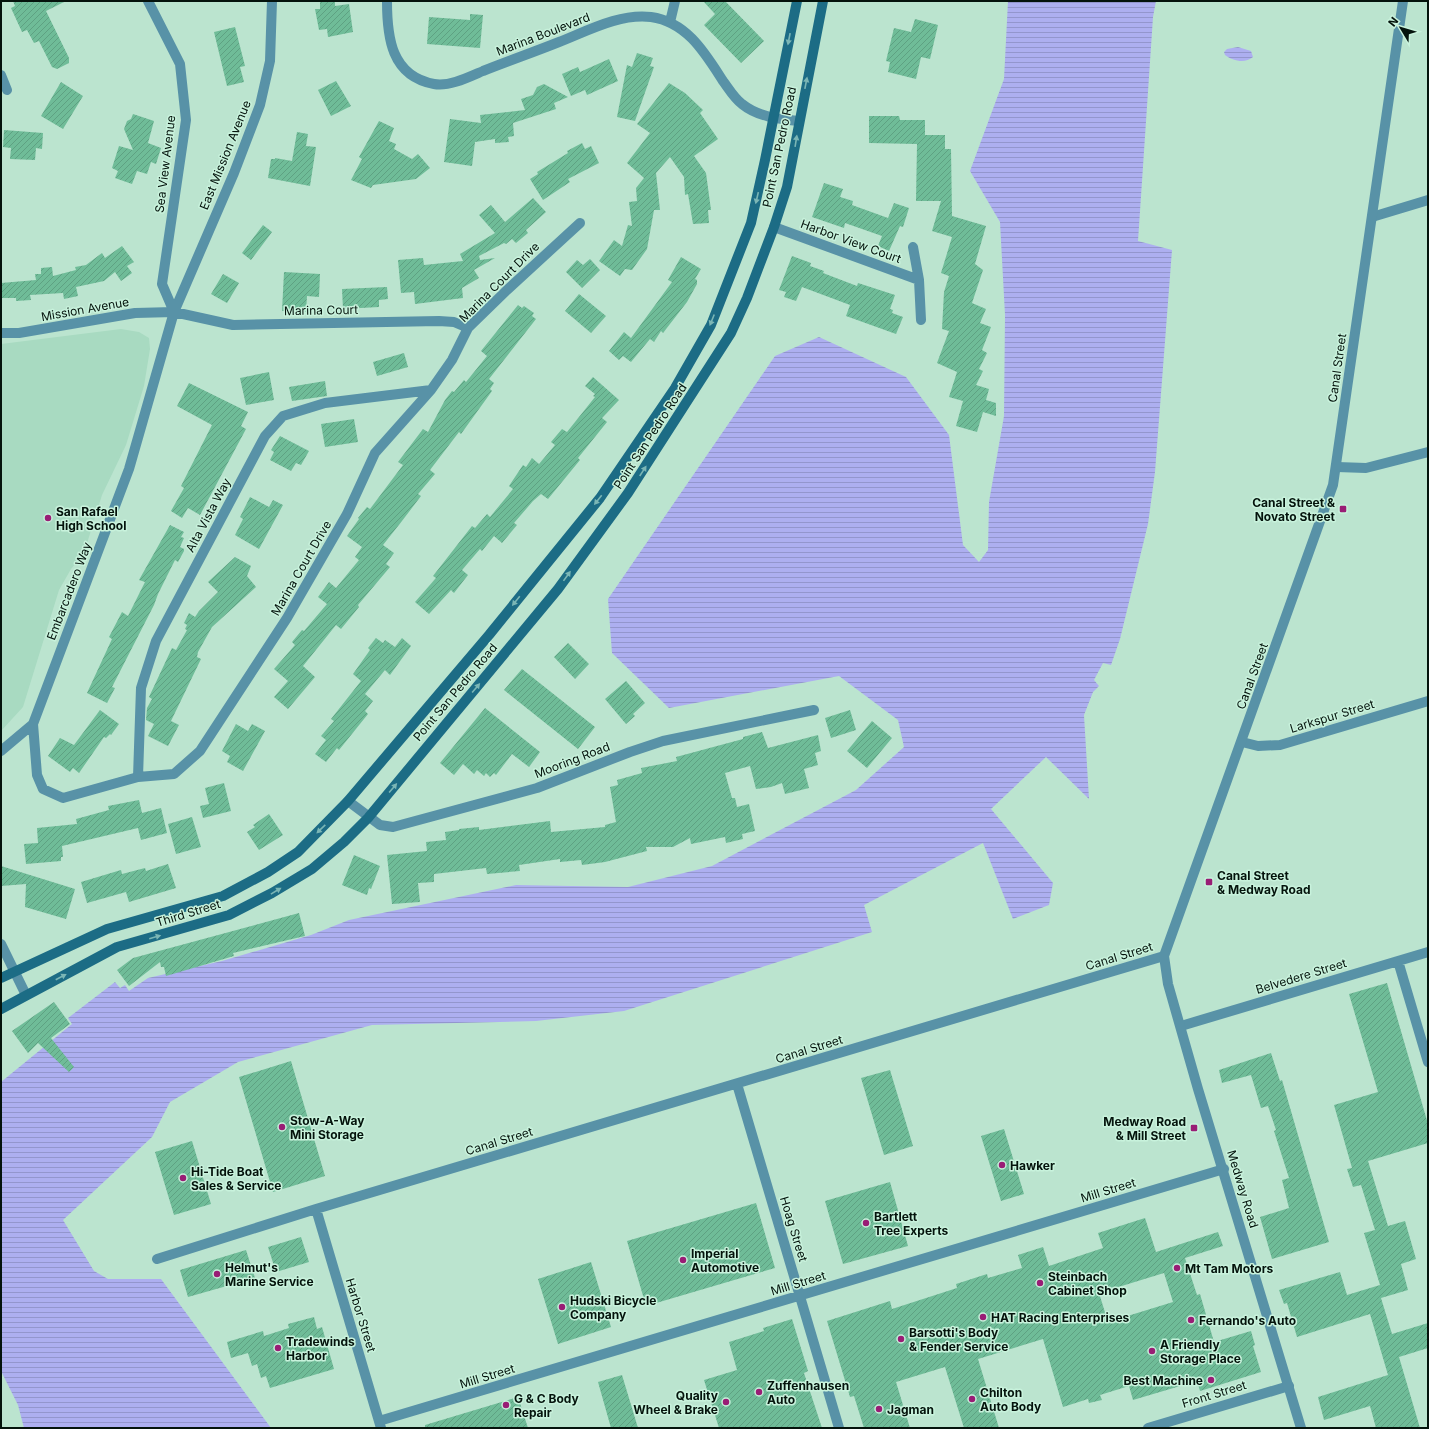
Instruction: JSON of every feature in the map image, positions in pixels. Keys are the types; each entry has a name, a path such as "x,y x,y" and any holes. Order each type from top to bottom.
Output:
{"main road":[{"name":"Point San Pedro Road","path":"348,801 488,635 600,498 675,388 711,325 751,223 797,1"},
{"name":"Point San Pedro Road","path":"368,818 558,589 628,493 731,333 747,298 774,228 787,187 823,1"},
{"name":"Third Street","path":"1,978 107,929 223,896 268,872 298,852 348,801"},
{"name":"Third Street","path":"1,1008 117,947 229,915 272,893 312,868 344,842 368,818"}],"street":[{"name":"Sea View Avenue","path":"148,1 180,64 186,120 162,284 174,312"},
{"name":"East Mission Avenue","path":"174,312 234,173 260,105 270,61 272,1"},
{"name":"Marina Boulevard","path":"387,1 388,31 394,54 404,70 416,77 435,84 453,82 476,74 624,18 650,17 670,22 686,32 702,50 732,94 741,104 751,110 773,118 799,121"},
{"path":"670,22 675,1"},
{"name":"Canal Street","path":"157,1259 1164,956 1328,503 1336,467 1403,1"},
{"path":"1,75 7,90"},
{"path":"1372,217 1428,200"},
{"name":"Marina Court Drive","path":"32,724 37,775 43,789 63,798 138,777 174,774 200,751 287,618 347,514 375,453 431,390 452,360 468,328 580,223"},
{"name":"Harbor View Court","path":"774,228 919,280"},
{"name":"Harbor View Court","path":"913,247 919,280 921,320"},
{"name":"Marina Court","path":"174,312 233,325 439,321 454,322 468,328"},
{"name":"Mission Avenue","path":"1,333 19,333 135,313 174,312"},
{"name":"Embarcadero Way","path":"1,751 32,724 129,469 174,312"},
{"name":"Alta Vista Way","path":"138,777 141,688 156,641 265,436 283,416 325,403 431,390"},
{"path":"1336,467 1366,468 1428,452"},
{"name":"Larkspur Street","path":"1242,742 1266,747 1280,745 1428,701"},
{"name":"Mooring Road","path":"348,801 368,818 380,825 392,827 412,823 537,788 630,752 663,741 814,710"},
{"path":"1,944 26,995"},
{"name":"Belvedere Street","path":"1181,1026 1428,952"},
{"name":"Medway Road","path":"1164,956 1167,978 1301,1428"},
{"path":"1398,961 1428,1062"},
{"name":"Hoag Street","path":"737,1084 839,1428"},
{"name":"Mill Street","path":"380,1425 800,1296 1224,1170"},
{"name":"Harbor Street","path":"316,1210 380,1425"},
{"name":"Front Street","path":"1148,1428 1289,1386"}],"shaded area":[{"name":"San Rafael High School","path":"121,329 139,332 149,338 150,349 144,386 126,445 102,495 84,553 71,569 59,590 23,707 1,731 1,344"}],"water":[{"path":"1008,1 1156,1 1153,17 1138,241 1172,250 1155,472 1148,524 1120,639 1111,665 1103,663 1094,680 1099,686 1093,692 1084,715 1089,799 1046,757 991,809 1053,883 1049,905 1013,919 983,843 864,905 872,932 624,1011 536,1021 372,1025 238,1062 170,1102 152,1137 63,1220 94,1271 108,1279 161,1279 271,1428 24,1428 18,1405 1,1371 1,1082 72,1024 68,1018 115,982 120,988 125,985 129,991 148,978 222,961 311,935 349,920 516,885 628,887 712,866 856,790 904,747 898,720 839,676 669,708 612,653 608,599 775,356 819,337 906,377 949,435 963,545 979,562 988,550 989,502 1004,416 1005,315 1000,222 970,171 1004,79"},
{"path":"1238,47 1251,51 1253,57 1239,61 1225,55 1224,52 1227,49"}],"building":[{"path":"13,1 66,1 46,11 69,58 69,63 57,69 52,67 39,41 34,43 27,30 22,32 11,8 15,6"},
{"path":"320,1 335,1 335,6 349,4 353,32 328,37 327,29 319,30 315,9 320,9"},
{"path":"703,1 725,1 764,41 741,63 704,25 715,14"},
{"path":"470,14 483,15 480,48 427,44 429,17 470,20"},
{"path":"915,19 938,25 930,59 921,57 916,79 888,72 890,62 886,61 894,28 911,32"},
{"path":"235,27 245,66 240,67 244,82 227,86 214,32"},
{"path":"637,53 653,58 650,66 654,67 635,121 617,117 627,65 632,67"},
{"path":"609,59 618,81 587,95 585,90 571,96 562,74 578,67 580,72"},
{"path":"336,81 351,106 331,116 318,90"},
{"path":"61,82 83,96 63,129 41,116"},
{"path":"669,83 685,93 703,110 700,113 718,139 694,156 706,173 711,210 708,210 709,223 693,224 688,194 685,195 684,177 670,157 656,173 660,210 654,210 647,249 632,270 625,269 620,276 599,261 614,240 622,246 628,225 632,226 629,202 637,201 636,188 644,178 627,163 650,133 637,124"},
{"path":"544,84 568,97 554,103 556,109 513,123 514,136 508,137 509,142 495,143 495,139 475,142 472,166 444,162 450,119 481,123 480,115 525,110 521,99 533,95 537,87"},
{"path":"133,114 154,121 148,143 161,148 156,164 151,162 147,174 137,171 132,184 115,178 118,171 112,168 119,146 133,150 124,129 127,121 131,119"},
{"path":"869,116 899,116 900,120 925,120 925,135 945,135 945,149 951,149 952,216 986,226 975,264 983,270 972,303 986,309 980,323 991,327 982,350 987,353 979,369 983,371 976,385 989,389 986,400 996,403 996,416 983,412 977,432 956,426 963,401 949,397 957,372 937,363 949,331 942,329 944,292 949,276 941,273 952,237 932,231 941,201 916,201 917,144 869,143"},
{"path":"379,121 394,128 389,141 396,144 394,149 412,159 418,154 430,168 416,179 373,185 371,188 351,180 362,159 359,157"},
{"path":"4,130 43,133 42,149 36,148 35,160 10,159 11,148 3,147"},
{"path":"297,132 308,134 306,146 316,147 310,186 268,178 271,159 275,158 292,161"},
{"path":"582,143 585,149 591,146 599,163 568,179 570,182 543,200 530,179 538,174 537,172 568,153 567,151"},
{"path":"824,183 843,189 840,197 853,201 852,205 888,218 894,203 909,208 903,227 900,226 889,251 878,246 882,236 845,223 844,228 812,217"},
{"path":"533,198 546,212 526,230 528,233 516,243 512,239 506,244 504,243 479,256 480,260 495,258 474,270 479,278 462,288 463,298 415,304 414,292 401,293 398,260 423,258 424,265 463,261 460,254 495,233 479,215 491,205 505,222"},
{"path":"263,225 272,232 251,260 242,253"},
{"path":"122,246 134,262 127,266 132,273 121,281 115,272 104,281 76,287 78,296 64,299 63,293 30,295 31,300 16,301 16,298 1,298 1,283 36,280 35,274 41,274 41,268 52,267 53,276 76,270 75,267 86,265 102,253 105,258"},
{"path":"792,256 811,263 810,266 824,271 823,273 857,286 858,283 895,295 890,309 893,310 892,313 903,317 896,334 846,316 850,305 802,287 796,301 784,297 786,292 779,290"},
{"path":"681,257 701,269 695,279 697,280 697,284 687,302 663,333 661,331 654,342 650,339 631,362 623,356 619,360 609,351 624,332 631,338 672,282 668,280"},
{"path":"590,259 600,270 582,288 566,272 577,260 583,265"},
{"path":"284,272 320,274 319,297 307,296 306,312 282,311"},
{"path":"223,274 239,283 227,303 211,294"},
{"path":"387,287 388,299 379,300 379,307 343,309 342,289"},
{"path":"579,294 606,316 591,333 565,311"},
{"path":"518,305 522,308 524,306 534,313 532,316 536,319 489,379 494,383 490,389 492,391 461,434 459,432 430,470 435,474 418,494 421,496 383,545 394,553 386,564 390,567 358,605 359,607 341,629 336,625 303,666 315,677 288,709 274,697 288,681 274,669 295,645 292,642 302,630 304,631 327,604 318,597 329,582 336,588 359,560 355,557 362,547 347,536 359,519 358,518 367,507 370,509 403,465 398,462 423,429 428,432 445,400 452,391 454,392 464,380 466,382 487,356 481,351"},
{"path":"404,353 408,367 377,376 373,362"},
{"path":"269,372 274,400 246,405 240,378"},
{"path":"593,377 619,400 602,418 607,422 578,458 580,460 548,499 541,494 533,501 514,523 517,525 502,543 494,536 482,551 480,549 462,570 468,575 454,593 451,590 429,614 415,602 436,578 433,576 472,526 475,528 487,514 490,517 513,489 509,486 523,465 526,467 532,458 539,464 555,445 551,442 562,429 567,432 595,397 593,396 595,394 585,386"},
{"path":"325,381 327,396 292,401 289,387"},
{"path":"189,383 248,412 241,426 246,429 200,515 188,508 182,518 171,511 184,488 181,486 212,425 177,406"},
{"path":"354,419 358,442 325,447 321,424"},
{"path":"280,436 309,451 301,465 296,463 291,471 270,460 274,452 271,450"},
{"path":"250,497 269,507 273,500 283,505 259,549 235,535 243,519 240,517"},
{"path":"170,525 184,532 181,537 184,538 180,547 184,549 184,551 178,562 175,560 112,687 115,688 107,703 87,693 112,639 109,637 122,612 128,616 145,582 139,580"},
{"path":"235,557 251,566 247,576 256,587 212,627 198,652 197,657 201,659 171,721 179,725 168,746 148,736 154,724 146,720 147,708 152,699 149,697 172,648 176,650 187,630 185,629 187,625 184,623 189,613 195,617 218,592 208,582"},
{"path":"376,638 383,643 385,640 395,647 402,638 411,646 390,675 385,670 365,694 373,701 365,711 368,714 339,750 337,748 326,762 315,754 326,740 321,736 334,721 331,719 361,681 353,674 370,650 368,648"},
{"path":"568,643 589,664 575,679 554,657"},
{"path":"522,669 595,727 578,749 504,690"},
{"path":"626,681 645,703 633,714 635,716 626,724 605,699"},
{"path":"485,708 540,752 529,767 512,754 496,775 494,773 490,777 486,773 484,776 477,770 474,774 463,764 454,775 440,763"},
{"path":"100,710 119,724 111,735 110,734 106,738 104,737 79,773 73,768 70,772 48,756 60,738 74,745"},
{"path":"850,710 856,730 831,738 825,718"},
{"path":"872,721 892,738 867,768 847,751"},
{"path":"236,724 248,731 252,724 265,731 243,771 227,762 230,756 222,751"},
{"path":"762,732 768,748 818,735 821,751 815,753 818,765 804,769 809,788 785,794 782,783 771,787 756,789 750,766 725,773 732,798 735,798 737,807 749,804 755,831 742,834 743,839 726,843 725,837 691,844 690,838 673,847 646,847 647,851 605,862 582,865 581,860 560,862 560,859 519,865 520,871 487,874 486,868 434,874 434,882 418,883 420,902 392,904 387,855 427,851 426,842 446,840 445,832 459,829 479,827 479,830 550,821 551,832 605,827 605,825 616,822 610,787 618,785 617,780 642,773 641,768 677,761 676,757 743,739 743,737"},
{"path":"224,783 231,811 203,818 200,806 209,804 205,788"},
{"path":"139,800 142,813 161,808 167,833 141,840 138,828 62,846 63,857 61,857 61,861 26,864 24,844 38,843 37,828 77,824 76,819 109,810 108,806"},
{"path":"269,814 283,835 259,850 247,832 255,827 253,825"},
{"path":"192,817 201,847 176,854 168,824"},
{"path":"354,855 380,866 367,895 342,885"},
{"path":"168,864 176,888 129,902 126,892 87,903 81,882 121,870 122,874 145,868 146,871"},
{"path":"1,866 75,889 66,919 25,907 26,884 1,886"},
{"path":"299,913 305,936 233,953 234,956 166,976 164,967 161,967 160,962 129,986 117,970 133,958"},
{"path":"1387,983 1428,1124 1428,1143 1368,1161 1388,1226 1405,1221 1416,1259 1401,1264 1408,1290 1381,1298 1392,1334 1428,1323 1428,1348 1399,1357 1420,1428 1376,1428 1370,1406 1324,1420 1318,1397 1388,1375 1370,1314 1297,1337 1287,1303 1284,1304 1279,1290 1340,1272 1347,1295 1380,1285 1364,1233 1375,1230 1361,1185 1353,1187 1347,1169 1352,1168 1334,1105 1378,1092 1349,994"},
{"path":"54,1002 70,1024 51,1038 74,1067 69,1072 38,1043 28,1053 12,1031"},
{"path":"1271,1053 1280,1081 1282,1080 1329,1242 1272,1259 1260,1217 1289,1208 1282,1180 1289,1178 1274,1131 1276,1130 1268,1106 1261,1108 1251,1075 1222,1083 1219,1070"},
{"name":"Stow-A-Way Mini Storage","path":"291,1061 325,1176 273,1192 239,1077"},
{"path":"890,1070 913,1146 884,1155 861,1078"},
{"name":"Hawker","path":"1004,1129 1024,1194 1001,1201 981,1136"},
{"name":"Hi-Tide Boat Sales & Service","path":"192,1141 211,1204 174,1215 155,1152"},
{"name":"Bartlett Tree Experts","path":"890,1182 908,1246 843,1264 825,1201"},
{"path":"756,1203 775,1268 646,1306 627,1241"},
{"path":"1145,1218 1156,1252 1218,1232 1223,1246 1185,1258 1197,1295 1200,1294 1214,1342 1251,1331 1255,1345 1253,1346 1261,1372 1200,1391 1197,1381 1133,1400 1129,1386 1100,1395 1102,1400 1089,1403 1088,1399 1063,1407 1043,1339 978,1359 999,1428 964,1428 945,1367 896,1382 910,1428 864,1428 854,1396 850,1397 827,1321 890,1301 892,1309 957,1288 956,1284 987,1274 988,1278 1022,1268 1018,1255 1043,1247 1049,1266 1103,1248 1098,1233","holes":["1164,1273 1173,1302 1108,1322 1099,1293"]},
{"name":"Helmut's Marine Service","path":"301,1237 309,1262 276,1272 268,1247"},
{"name":"Helmut's Marine Service","path":"246,1250 255,1278 188,1297 180,1270"},
{"path":"591,1262 611,1327 558,1344 538,1279"},
{"name":"Tradewinds Harbor","path":"314,1317 317,1329 322,1327 334,1369 270,1388 266,1376 261,1378 257,1364 252,1366 248,1353 231,1358 227,1342 263,1331 264,1336 289,1328 288,1324"},
{"path":"792,1319 808,1371 804,1373 822,1428 719,1428 704,1380 737,1370 729,1342 764,1331 763,1328"},
{"name":"Quality Wheel & Brake","path":"622,1375 638,1428 611,1428 598,1382"},
{"name":"G & C Body Repair","path":"518,1397 528,1428 425,1428 425,1425"}],"place":[{"name":"Canal Street & Novato Street","path":"1343,509"},
{"name":"San Rafael High School","path":"48,518"},
{"name":"Canal Street & Medway Road","path":"1209,882"},
{"name":"Stow-A-Way Mini Storage","path":"282,1127"},
{"name":"Medway Road & Mill Street","path":"1194,1128"},
{"name":"Hawker","path":"1002,1165"},
{"name":"Hi-Tide Boat Sales & Service","path":"183,1178"},
{"name":"Bartlett Tree Experts","path":"866,1223"},
{"name":"Imperial Automotive","path":"683,1260"},
{"name":"Mt Tam Motors","path":"1177,1268"},
{"name":"Helmut's Marine Service","path":"217,1274"},
{"name":"Steinbach Cabinet Shop","path":"1040,1283"},
{"name":"Hudski Bicycle Company","path":"562,1307"},
{"name":"HAT Racing Enterprises","path":"983,1317"},
{"name":"Fernando's Auto","path":"1191,1320"},
{"name":"Barsotti's Body & Fender Service","path":"901,1339"},
{"name":"Tradewinds Harbor","path":"278,1348"},
{"name":"A Friendly Storage Place","path":"1152,1351"},
{"name":"Best Machine","path":"1211,1380"},
{"name":"Zuffenhausen Auto","path":"759,1392"},
{"name":"Chilton Auto Body","path":"972,1399"},
{"name":"Quality Wheel & Brake","path":"726,1402"},
{"name":"G & C Body Repair","path":"506,1405"},
{"name":"Jagman","path":"879,1409"}]}
